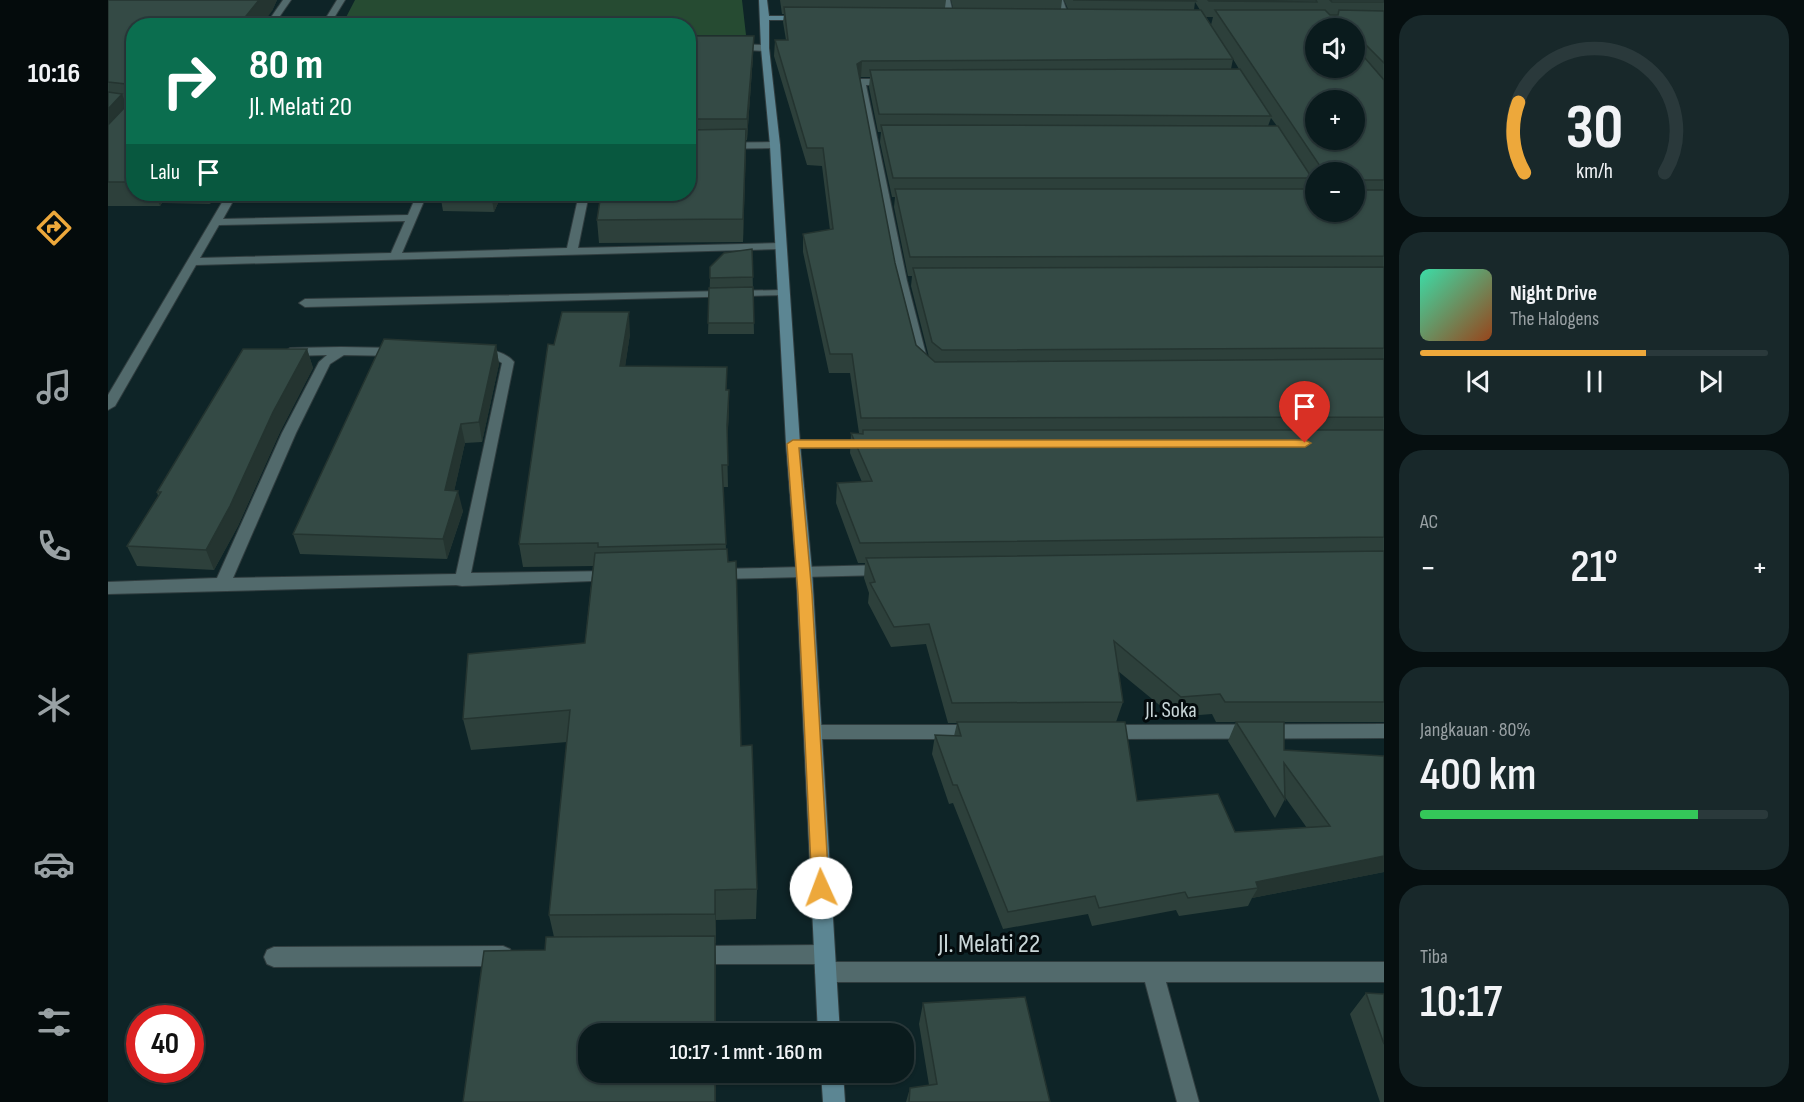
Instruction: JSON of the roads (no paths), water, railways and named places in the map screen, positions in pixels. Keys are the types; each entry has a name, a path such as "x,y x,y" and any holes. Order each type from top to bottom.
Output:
{"street":[{"path":"275,18 287,0"},
{"path":"330,18 341,0"},
{"path":"763,0 765,48 775,145 793,444 804,571 828,1023"},
{"path":"946,0 952,20"},
{"path":"1059,0 1068,21"},
{"path":"765,18 812,19"},
{"path":"940,20 964,20"},
{"path":"1056,21 1079,22"},
{"path":"721,47 765,48"},
{"path":"896,82 861,82 878,137 922,364 931,374"},
{"path":"696,146 775,145"},
{"path":"108,406 228,201"},
{"path":"395,256 419,201"},
{"path":"573,252 583,201"},
{"path":"216,222 411,218"},
{"path":"192,262 780,246"},
{"path":"304,303 783,294"},
{"path":"223,582 289,434 326,362 341,351"},
{"path":"273,352 411,352"},
{"path":"458,353 493,354 503,357 508,362 462,580"},
{"path":"793,444 879,444"},
{"path":"698,574 899,570"},
{"path":"108,588 223,582 627,576"},
{"name":"Jl. Soka","path":"1096,732 1384,731"},
{"path":"814,732 989,732"},
{"name":"Jl. Melati 22","path":"680,955 824,963 1153,972 1384,972"},
{"path":"274,957 525,956"},
{"path":"1153,972 1188,1102"},
{"path":"833,1083 834,1102"}]}
